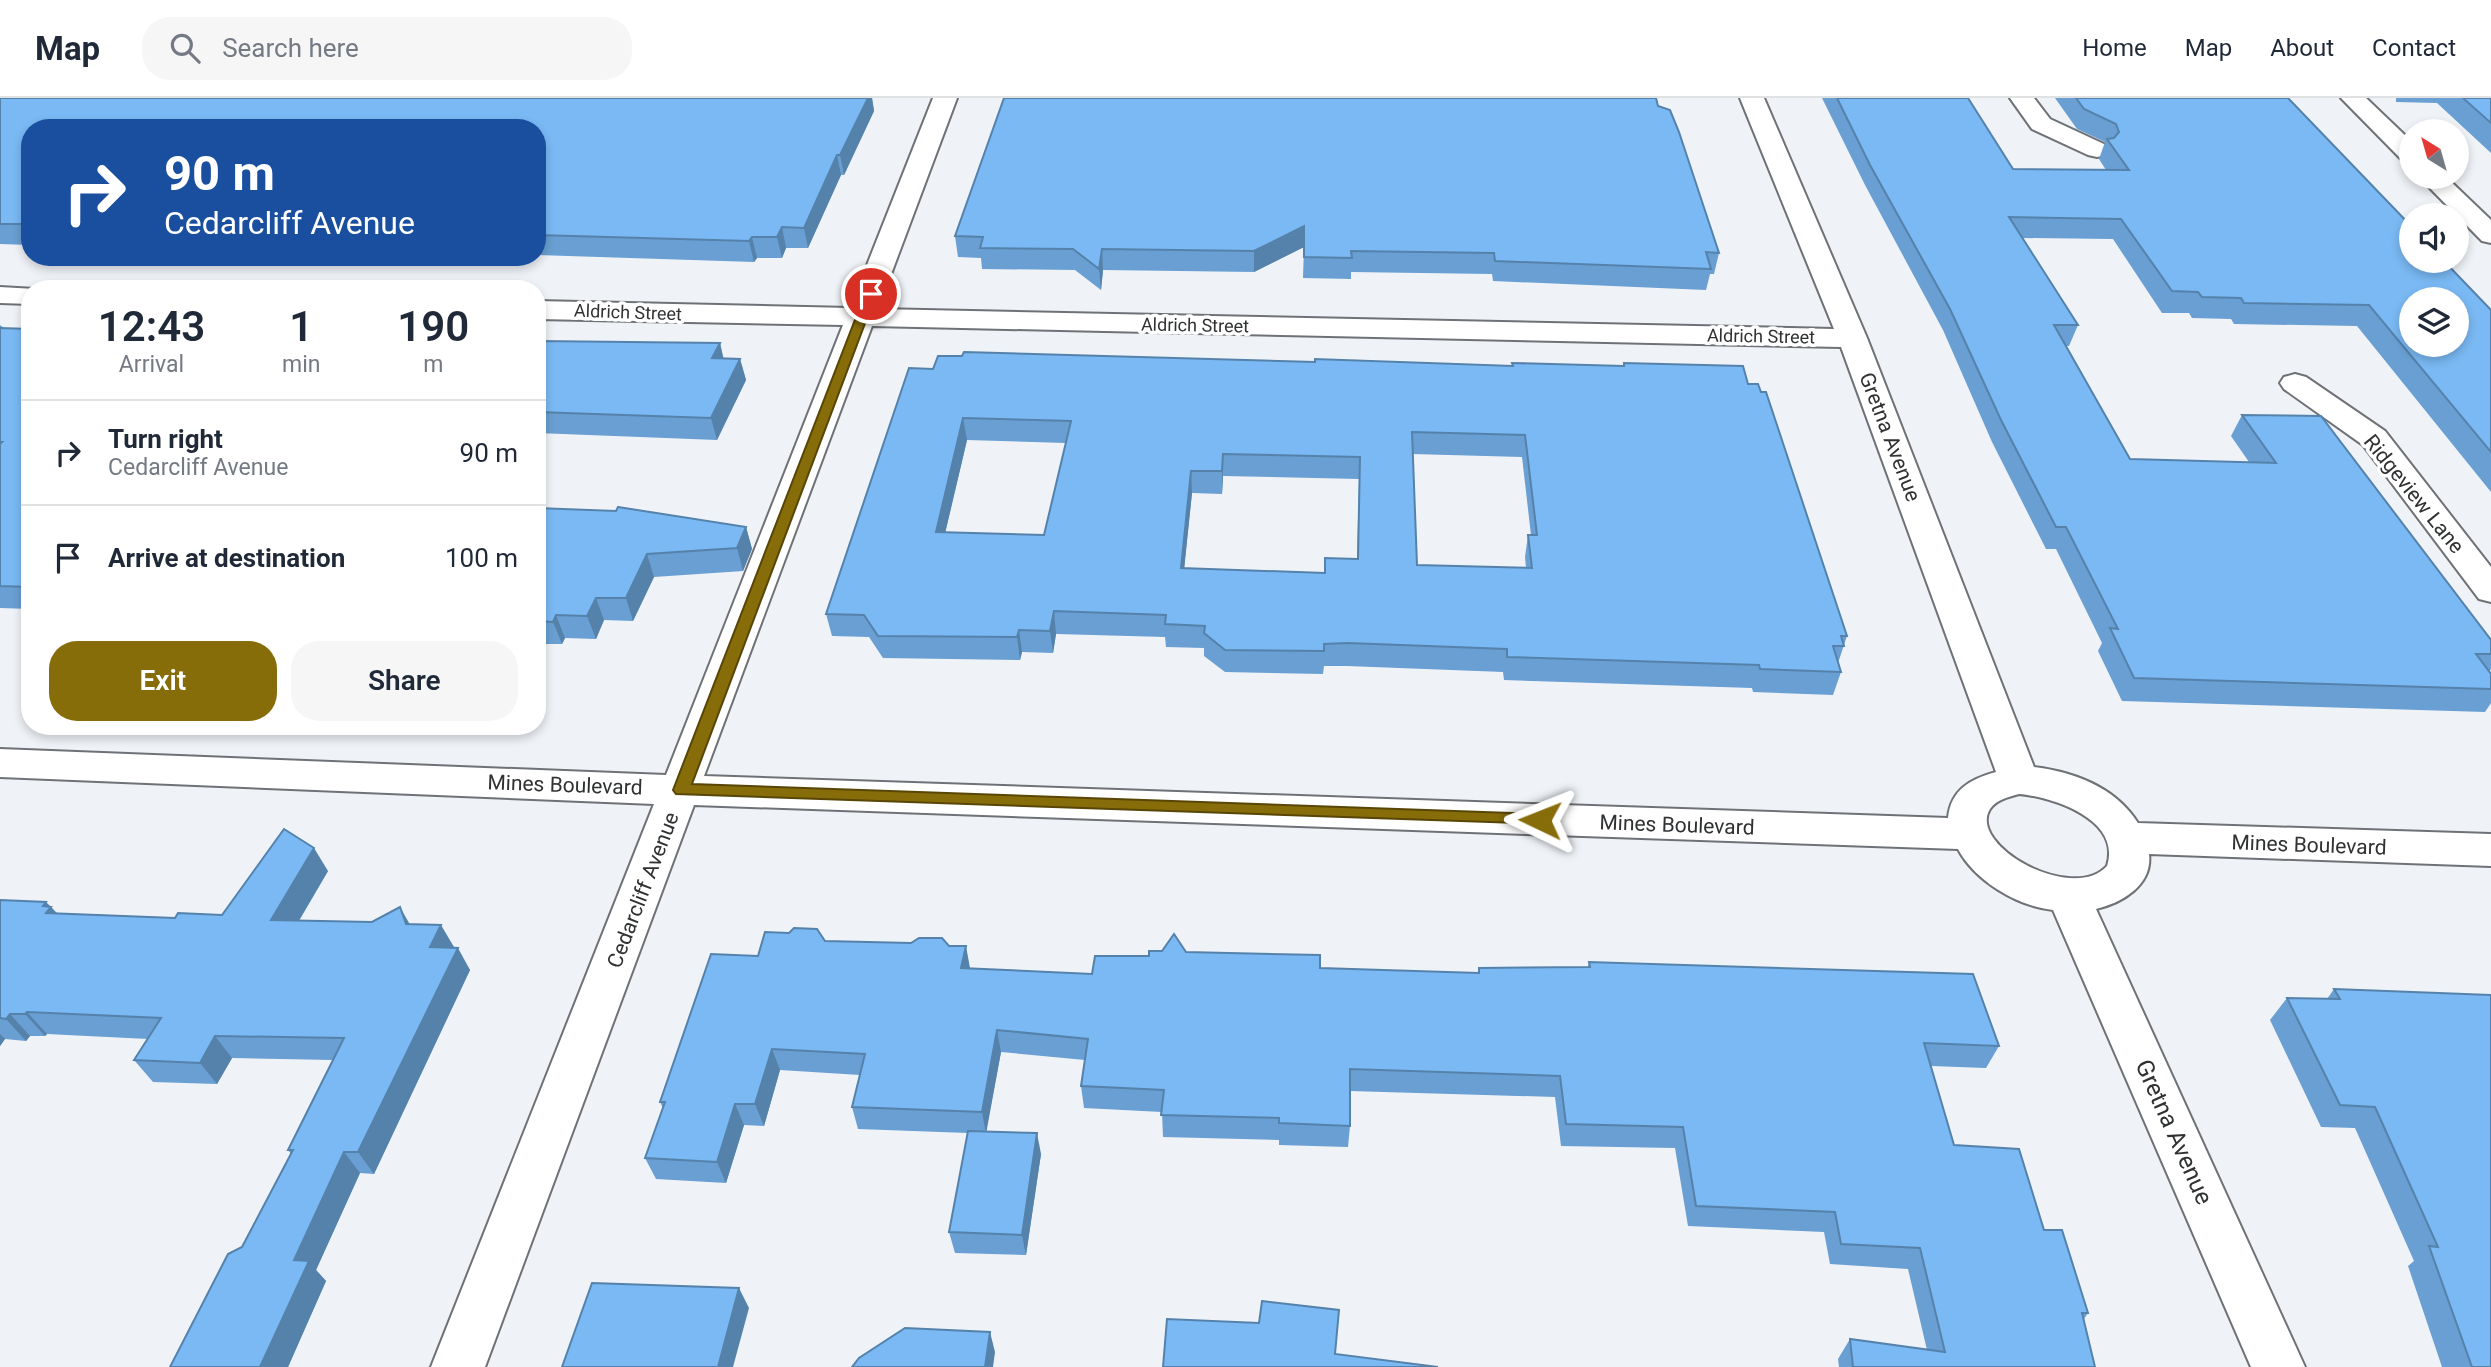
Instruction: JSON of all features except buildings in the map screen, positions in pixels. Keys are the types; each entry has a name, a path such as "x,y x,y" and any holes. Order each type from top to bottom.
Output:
{"street":[{"name":"Cedarcliff Avenue","path":"458,1367 945,98"},
{"name":"Gretna Avenue","path":"1752,98 1852,338 2020,780"},
{"path":"2022,98 2040,124 2097,150"},
{"path":"2353,98 2399,143"},
{"path":"2444,189 2491,235"},
{"path":"0,295 21,296"},
{"name":"Aldrich Street","path":"546,310 1852,338"},
{"name":"Ridgeview Lane","path":"2295,383 2374,438 2491,591"},
{"name":"Mines Boulevard","path":"0,763 681,790 1969,834"},
{"path":"2020,780 2059,786 2095,803 2115,820 2127,838 2131,857 2127,874 2114,887 2093,895 2069,897 2043,892 2017,882 1995,868 1980,851 1969,834 1967,817 1972,802 1983,790 1998,783 2020,780"},
{"name":"Mines Boulevard","path":"2127,838 2491,850"},
{"name":"Gretna Avenue","path":"2069,897 2278,1367"}],"route":[{"path":"871,294 681,790 1540,820"}]}
